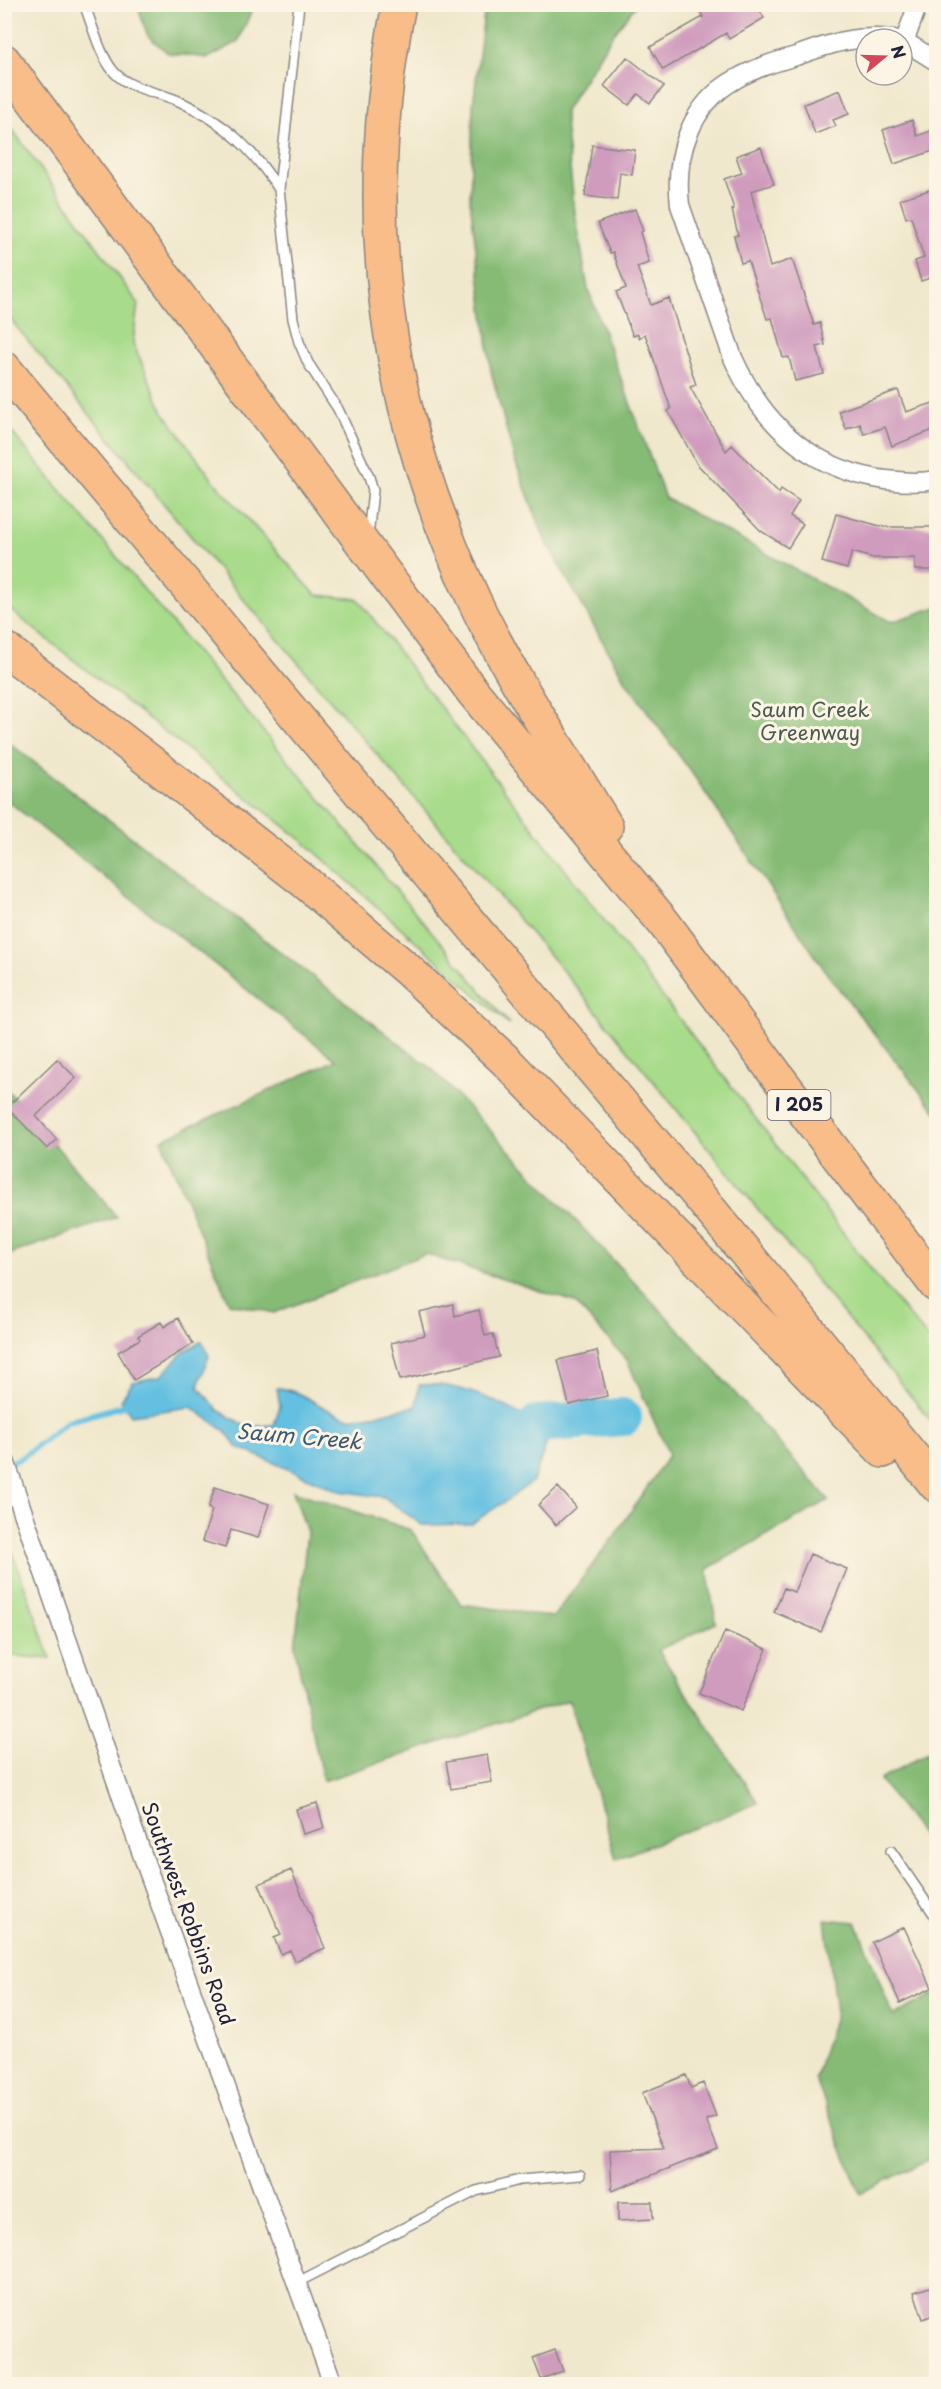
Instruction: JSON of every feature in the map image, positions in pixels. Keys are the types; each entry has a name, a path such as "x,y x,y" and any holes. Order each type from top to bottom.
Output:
{"highway":[{"path":"399,4 383,102 380,242 386,307 399,389 418,456 445,533 484,620 510,669 664,923"},
{"path":"4,61 473,692 664,923"},
{"path":"4,368 695,1192 936,1485"},
{"path":"4,648 305,882 433,992 505,1060 936,1506"},
{"name":"I 205","path":"664,923 936,1285"}],"street":[{"path":"906,27 918,4"},
{"path":"854,39 843,40 755,69 733,80 700,112 690,128 682,147 678,185 680,205 733,358 748,387 778,427 798,446 844,471 900,481 936,480"},
{"path":"914,48 936,61"},
{"name":"Southwest Robbins Road","path":"4,1458 137,1839 333,2385"}],"lane":[{"path":"84,4 104,56 114,72 124,81 180,102 230,131 259,160 279,189"},
{"path":"299,4 279,189 294,319 299,342 308,363 338,409 369,477 373,490 366,550"},
{"path":"891,1851 936,1917"},
{"path":"297,2283 476,2191 520,2180 580,2175"}],"green space":[{"path":"137,4 254,5 238,42 208,58 168,53 148,36"},
{"name":"Saum Creek Greenway","path":"485,5 636,5 611,37 565,111 565,123 575,213 588,289 665,498 891,622 936,607 936,1112 828,975 696,779 624,679 545,540 514,458 491,371 470,200 473,106"},
{"path":"4,118 138,303 133,343 163,411 212,479 316,595 358,599 877,1277 936,1348 936,1427 564,972 233,587 5,313"},
{"path":"4,423 510,1025 303,841 5,606"},
{"path":"4,739 431,1068 683,1334 829,1500 707,1569 716,1623 658,1650 758,1803 616,1859 569,1700 323,1781 295,1648 307,1532 293,1491 411,1530 461,1604 553,1617 615,1535 669,1455 627,1360 574,1302 425,1254 274,1313 229,1303 161,1140 336,1060 5,799"},
{"path":"5,1087 117,1217 5,1256"},
{"path":"5,1532 51,1659 5,1655"},
{"path":"936,1748 936,1854 880,1780"},
{"path":"825,1919 856,1922 893,2016 936,1993 936,2157 860,2193 815,2078 836,2013"}],"water":[{"path":"202,1341 209,1356 198,1386 218,1410 247,1427 274,1425 280,1406 277,1388 296,1392 328,1410 352,1418 416,1406 419,1385 435,1385 452,1387 488,1398 522,1416 549,1436 533,1481 513,1496 471,1524 422,1525 384,1497 339,1491 237,1447 225,1431 191,1407 131,1415 121,1400 133,1382 161,1376 183,1352"}],"building":[{"path":"696,4 756,4 764,18 729,39 726,33 663,70 650,47 703,17"},
{"path":"627,57 664,86 650,103 638,94 629,105 604,86"},
{"path":"840,90 849,114 833,120 836,126 815,134 804,104"},
{"path":"912,120 917,136 936,129 936,150 894,164 883,130"},
{"path":"592,145 635,150 632,175 620,173 617,200 585,196"},
{"path":"761,147 774,184 751,191 770,267 792,259 814,325 820,323 825,345 817,347 824,374 795,381 789,357 783,358 772,318 767,319 748,261 741,263 734,236 738,235 732,210 734,209 724,179 742,173 736,156"},
{"path":"936,188 936,286 933,287 930,278 921,281 915,261 924,258 911,217 906,218 900,199"},
{"path":"635,209 643,231 640,232 649,263 637,267 651,305 669,298 696,385 690,387 726,451 732,445 779,493 781,489 799,501 790,516 803,524 788,548 761,531 697,464 668,411 671,409 645,334 639,338 638,334 633,336 616,292 626,288 613,252 610,253 598,223"},
{"path":"898,390 906,412 936,402 936,429 892,446 885,427 864,434 860,424 846,429 839,411"},
{"path":"836,514 884,527 936,527 936,570 915,570 915,558 873,558 852,552 847,569 822,562"},
{"path":"57,1059 76,1078 36,1116 57,1140 47,1149 7,1107"},
{"path":"453,1304 455,1316 479,1310 485,1336 493,1334 499,1357 400,1380 391,1343 425,1335 419,1312"},
{"path":"178,1318 193,1344 134,1380 118,1352 140,1339 138,1336 161,1322 164,1327"},
{"path":"597,1351 607,1396 569,1405 558,1360"},
{"path":"215,1487 269,1504 258,1538 231,1530 225,1548 202,1541 212,1510 208,1508"},
{"path":"558,1487 576,1507 556,1525 538,1505"},
{"path":"810,1554 847,1569 821,1632 774,1612 784,1588 794,1592"},
{"path":"725,1631 767,1649 741,1711 699,1693"},
{"path":"487,1755 492,1782 451,1789 446,1762"},
{"path":"317,1803 324,1828 303,1834 296,1809"},
{"path":"291,1870 325,1948 295,1961 290,1950 281,1954 274,1938 281,1935 259,1884"},
{"path":"904,1927 932,1988 900,2003 872,1942"},
{"path":"686,2075 691,2088 703,2083 716,2116 706,2120 718,2149 612,2191 610,2150 664,2148 642,2093"},
{"path":"618,2202 652,2202 653,2219 618,2221"},
{"path":"936,2285 936,2314 923,2319 914,2292"},
{"path":"555,2350 563,2371 541,2379 533,2358"}],"waterway":[{"name":"Saum Creek","path":"7,1465 24,1456 68,1421 130,1404"},
{"name":"Saum Creek","path":"537,1424 623,1417"}]}
